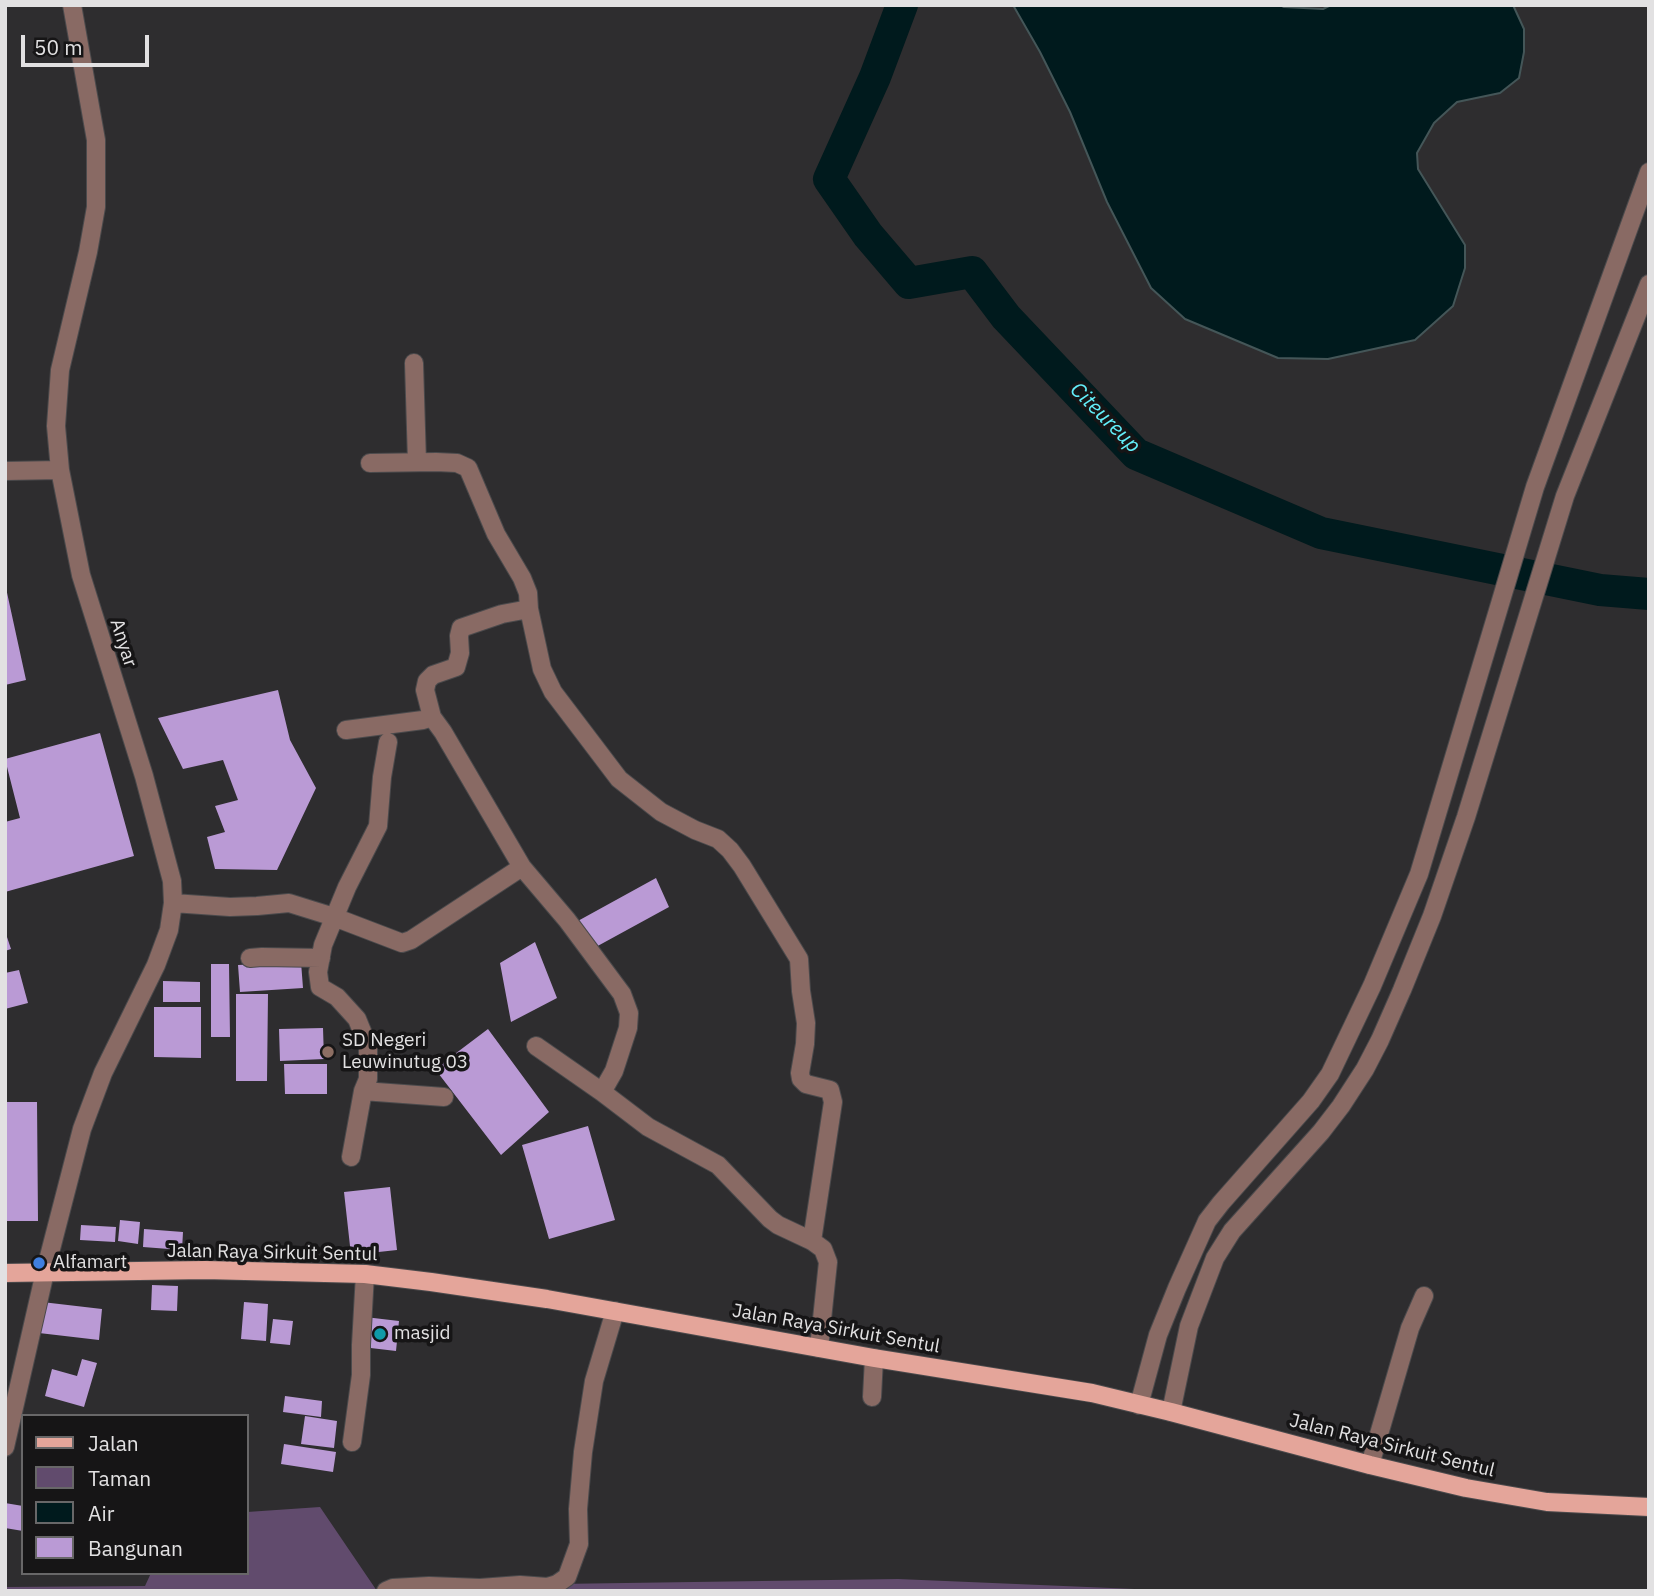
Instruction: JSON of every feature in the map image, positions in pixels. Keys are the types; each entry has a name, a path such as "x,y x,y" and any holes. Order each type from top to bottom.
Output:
{"main road":[{"name":"Jalan Raya Sirkuit Sentul","path":"5,1273 205,1270 365,1274 469,1287 1065,1389 1171,1412 1466,1488 1547,1502 1649,1507"}],"street":[{"name":"Anyar","path":"5,1447 45,1272 82,1129 103,1073 156,965 169,930 173,904 172,881 144,776 80,575 60,470 56,426 60,370 96,207 96,140 72,5"},
{"path":"1139,1405 1158,1335 1207,1221 1311,1101 1330,1074 1372,986 1419,874 1535,487 1649,172"},
{"path":"1171,1412 1189,1326 1215,1258 1231,1231 1321,1132 1365,1069 1433,916 1564,496 1649,284"},
{"path":"414,363 417,463"},
{"path":"370,463 457,463 468,468 496,534 528,593 542,668 548,683 619,779 662,812 718,839 730,850 799,959 806,1023 801,1079 806,1084 830,1090 833,1102 811,1241"},
{"path":"5,471 60,470"},
{"path":"529,609 502,614 461,628 460,653 456,667 433,675 427,681 425,690 432,717 522,866 567,920 622,994 629,1013 628,1028 614,1071 602,1092"},
{"path":"1485,656 1511,666"},
{"path":"346,730 432,717"},
{"path":"351,1157 363,1091 368,1079 368,1046 357,1019 337,997 320,987 318,980 323,945 347,887 378,826 388,742"},
{"path":"173,904 257,906 289,903 402,943 411,940 522,866"},
{"path":"250,958 321,958"},
{"path":"536,1046 648,1127 718,1165 770,1219 822,1249 828,1262 819,1348"},
{"path":"363,1091 444,1097"},
{"path":"352,1442 361,1375 365,1274"},
{"path":"1177,1288 1200,1295"},
{"path":"1370,1465 1410,1328 1424,1296"},
{"path":"386,1591 393,1588 429,1586 547,1587 567,1577 579,1544 578,1509 583,1452 594,1381 615,1311"},
{"path":"872,1397 874,1358"}],"green space":[{"path":"320,1507 377,1591 5,1591 5,1587 145,1586 150,1575 248,1575 248,1512"},
{"path":"898,1579 1182,1591 398,1591 557,1584"}],"water":[{"path":"1013,5 1280,5 1323,9 1331,5 1513,5 1524,29 1524,52 1519,78 1500,93 1457,102 1434,123 1417,153 1418,169 1465,245 1465,268 1453,306 1415,340 1328,359 1278,358 1185,319 1151,288 1107,202 1070,112"}],"building":[{"path":"5,589 26,680 5,685"},
{"path":"278,690 290,740 316,788 277,870 215,869 207,837 225,832 215,806 238,800 223,760 183,769 158,718"},
{"path":"100,733 134,856 5,892 5,822 20,818 5,759"},
{"path":"656,878 669,907 594,948 576,922"},
{"path":"5,931 11,949 5,951"},
{"path":"535,942 557,998 511,1022 500,963"},
{"path":"301,962 303,988 240,992 238,965"},
{"path":"211,964 229,964 230,1037 211,1037"},
{"path":"19,970 28,1003 5,1009 5,973"},
{"path":"163,981 200,982 200,1002 163,1002"},
{"path":"236,994 268,994 267,1081 236,1081"},
{"path":"154,1007 201,1007 201,1058 154,1057"},
{"path":"323,1028 324,1059 280,1061 279,1029"},
{"path":"488,1029 549,1112 501,1155 435,1069"},
{"path":"284,1064 327,1064 327,1094 285,1094"},
{"path":"5,1102 37,1102 38,1221 5,1221"},
{"path":"588,1126 615,1220 549,1239 522,1145"},
{"path":"390,1187 397,1250 351,1255 344,1192"},
{"path":"120,1220 140,1222 138,1244 118,1241"},
{"path":"81,1225 116,1227 115,1242 80,1240"},
{"path":"144,1229 183,1232 182,1250 143,1247"},
{"path":"152,1285 178,1286 177,1311 151,1310"},
{"path":"42,1302 102,1309 99,1340 39,1333"},
{"path":"244,1302 268,1304 266,1341 241,1339"},
{"name":"masjid","path":"365,1317 399,1321 396,1351 362,1347"},
{"path":"273,1319 293,1321 290,1345 270,1343"},
{"path":"82,1359 97,1363 84,1407 45,1396 52,1369 77,1376"},
{"path":"285,1396 322,1401 321,1417 283,1412"},
{"path":"305,1416 337,1421 334,1448 301,1444"},
{"path":"284,1444 336,1452 333,1472 281,1464"},
{"path":"5,1503 21,1506 21,1531 5,1528"}],"waterway":[{"name":"Citeureup","path":"902,5 875,77 829,179 868,235 909,283 972,272 1006,317 1136,454 1321,533 1600,590 1649,594"}],"place":[{"name":"SD Negeri Leuwinutug 03","path":"328,1052"},
{"name":"Alfamart","path":"39,1263"},
{"name":"masjid","path":"380,1334"}]}
